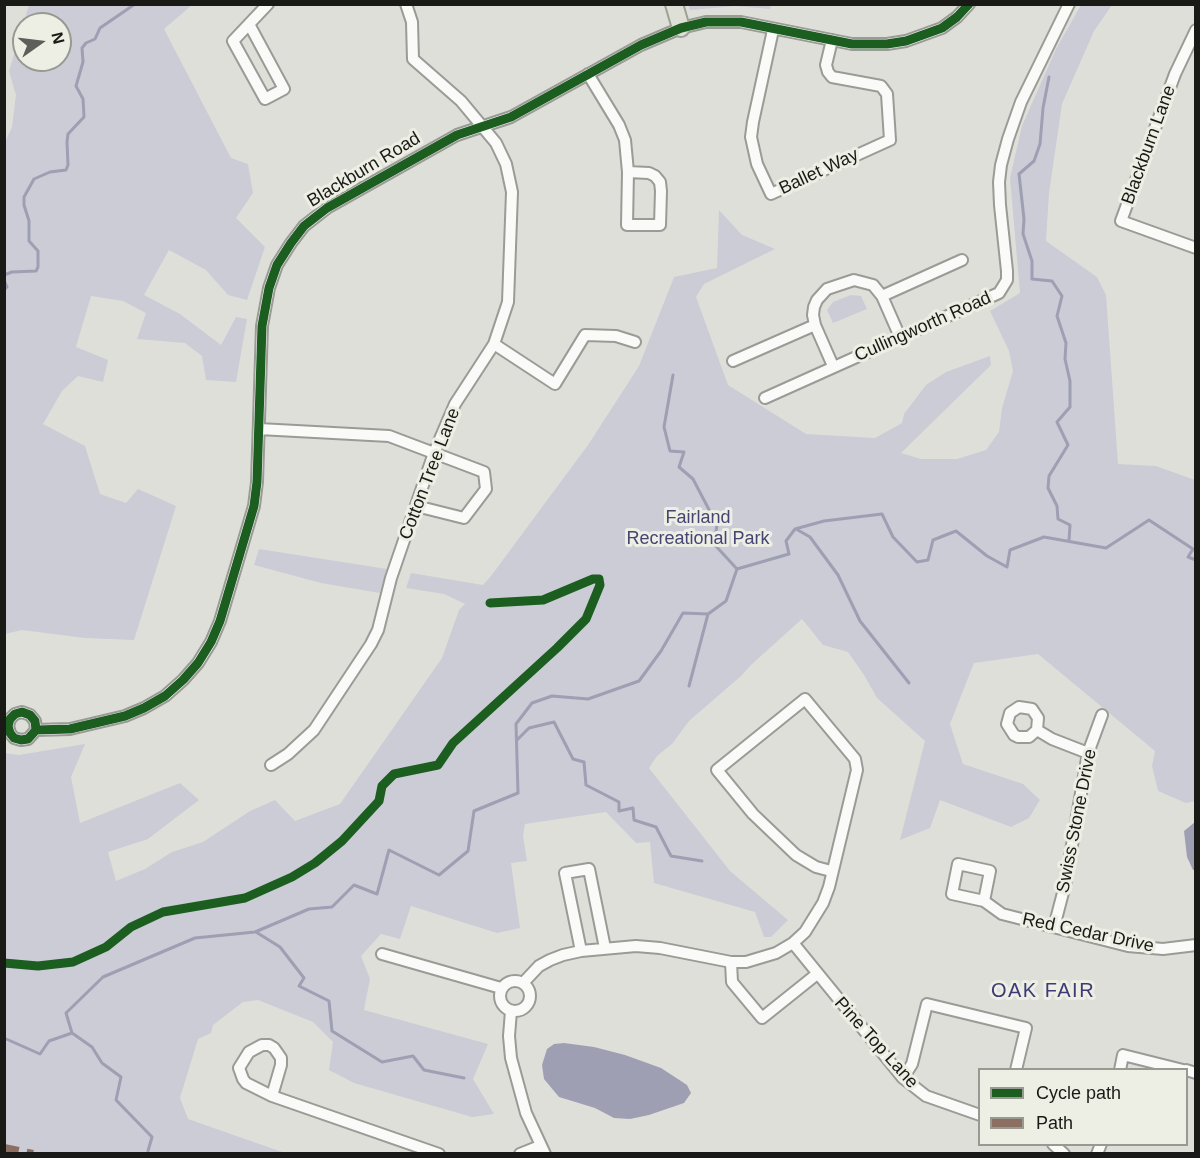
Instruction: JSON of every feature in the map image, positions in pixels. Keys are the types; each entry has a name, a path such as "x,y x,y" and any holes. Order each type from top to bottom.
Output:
{"highway":[{"path":"674,4 681,28"}],"street":[{"path":"249,24 285,89 265,99 233,41 249,24 268,4"},
{"name":"Cotton Tree Lane","path":"271,765 288,754 314,730 371,644 378,630 391,578 434,453 455,404 494,344 508,302 512,192 506,164 496,143 461,101 413,59 412,22 406,4"},
{"name":"Blackburn Road","path":"36,730 70,729 125,716 144,708 165,696 183,680 198,663 211,642 248,533 257,482 262,326 265,306 277,265 304,226 327,208 457,135 511,117 641,45 681,28 705,22 741,22 773,30 870,45 906,41 942,28 969,4"},
{"name":"Cullingworth Road","path":"765,398 833,366 993,298 1003,287 1007,271 1000,205 1001,165 1022,102 1069,4"},
{"name":"Ballet Way","path":"773,30 753,122 752,137 757,164 771,194 890,140 887,94 881,86 832,77 826,65 832,40"},
{"name":"Blackburn Lane","path":"1196,30 1175,74 1121,221 1196,248"},
{"path":"588,74 622,133 628,156 627,225 660,225 660,182 649,173 628,172"},
{"path":"882,296 962,260"},
{"path":"833,366 815,325 814,307 828,289 847,282 861,281 873,285 882,296 900,337"},
{"path":"734,361 815,325"},
{"path":"494,344 555,384 585,335 616,336 635,342"},
{"path":"259,429 389,436 484,472 486,489 464,518 416,506"},
{"path":"523,982 539,966 550,960 581,951 636,946 660,948 731,962 776,953 793,943 804,932 823,903 857,770 857,764 805,699 717,770 753,814 796,855 816,867 831,871"},
{"name":"Swiss Stone Drive","path":"1054,927 1065,885 1088,753 1102,715"},
{"path":"1037,730 1052,739 1088,753"},
{"path":"581,951 565,873 589,869 605,948"},
{"name":"Red Cedar Drive","path":"984,901 1002,914 1143,948 1162,949 1196,945"},
{"name":"Pine Top Lane","path":"793,943 903,1077 926,1096 978,1114"},
{"path":"382,954 501,988"},
{"path":"731,962 732,982 762,1018 817,974"},
{"path":"516,980 523,982 528,988 530,1000 524,1009 511,1011 501,1002 501,988 516,980"},
{"path":"903,1077 912,1064 927,1004 1026,1029 1016,1068"},
{"path":"511,1011 509,1036 511,1058 526,1113 543,1150 520,1154"},
{"path":"272,1096 281,1058 274,1048 262,1045 249,1052 239,1068 246,1083 272,1096 439,1154"},
{"path":"1120,1068 1123,1055 1177,1068"}],"green space":[{"path":"688,4 771,5 770,9 735,6 690,10"},
{"path":"29,5 192,5 164,29 231,158 248,164 253,193 236,218 265,247 247,300 228,295 206,270 169,250 144,295 180,314 221,345 236,317 247,319 236,382 206,380 202,356 185,343 137,339 146,313 123,301 91,296 76,347 108,360 103,382 78,376 62,391 43,424 85,446 100,494 126,503 138,489 176,506 134,640 85,638 22,630 5,634 4,144 12,127 16,95 9,71 12,61 12,72 72,72 72,12 27,12"},
{"name":"Fairland Recreational Park","path":"1081,5 1112,5 1094,31 1062,104 1049,193 1046,241 1097,277 1106,295 1118,464 1156,466 1195,480 1195,801 1186,803 1158,791 1152,766 1155,751 1038,654 974,663 950,724 963,764 1023,784 1040,800 1029,818 1011,827 940,800 930,828 900,840 925,741 877,698 848,652 823,645 802,619 689,721 672,744 657,756 649,768 730,871 788,920 771,937 764,937 755,912 654,883 650,842 636,843 606,812 525,824 523,836 527,861 511,863 520,928 497,933 411,906 400,939 381,934 361,956 370,979 364,1010 488,1044 473,1079 494,1114 472,1117 354,1083 329,1070 333,1042 313,1022 258,1000 243,1002 213,1025 211,1033 198,1039 180,1098 188,1119 285,1153 5,1153 5,753 19,755 85,744 71,777 80,823 180,783 199,800 148,839 108,852 116,881 145,869 172,852 203,842 250,811 275,800 295,821 340,804 442,658 459,610 465,604 444,594 406,588 411,573 483,585 491,576 588,445 639,366 674,277 717,268 719,210 742,235 775,249 704,284 696,297 728,385 806,434 875,438 902,423 904,414 926,385 946,372 990,356 991,365 901,453 921,459 957,459 986,450 999,432 1002,408 1013,371 1009,351 990,311 1020,293 1010,178 1022,126 1056,49"},
{"path":"851,295 861,296 867,309 833,323 827,310 833,302"},
{"path":"259,549 387,569 380,593 321,583 254,565"}],"water":[{"path":"1195,822 1195,870 1193,870 1187,857 1184,831"},
{"path":"554,1044 594,1047 661,1068 687,1085 691,1093 684,1103 630,1119 614,1118 595,1108 559,1097 544,1079 542,1065 547,1049"}],"waterway":[{"path":"4,275 12,272 36,271 38,267 38,251 29,241 29,221 24,197 34,179 50,172 66,170 68,165 68,134 84,117 83,99 76,86 83,62 82,48 86,43 95,39 100,28 135,4"},
{"path":"1049,77 1043,108 1040,144 1034,161 1019,174 1024,219 1023,234 1032,261 1032,279 1052,281 1062,296 1057,316 1066,343 1065,359 1070,381 1070,407 1057,422 1068,445 1049,476 1048,488 1057,506 1058,519 1070,525 1069,541"},
{"path":"4,280 7,287 4,290"},
{"path":"673,375 664,427 670,451 684,452 679,467 693,479 717,525 714,544 737,569 726,601 708,614"},
{"path":"737,569 789,554 786,541 795,529 824,521 882,514 893,537 917,562 928,560 933,540 956,531 987,556 1007,567 1010,550 1044,537 1106,548 1149,520 1196,551"},
{"path":"796,529 810,537 838,575 860,621 909,683"},
{"path":"1193,549 1188,557 1196,560"},
{"path":"4,1038 40,1054 49,1041 72,1033 66,1013 103,977 195,938 255,932 309,909 332,907 354,885 377,894 389,850 439,875 468,851 474,811 518,793 516,724 532,703 552,696 588,699 639,681 661,651 683,613 708,614 689,686"},
{"path":"517,740 529,728 554,722 573,759 584,762 586,785 619,802 619,811 633,808 634,820 656,827 671,856 702,861"},
{"path":"256,932 280,947 304,978 299,986 329,1001 332,1031 382,1062 413,1056 424,1070 464,1078"},
{"path":"72,1033 92,1047 102,1063 121,1077 116,1100 152,1137 148,1151"}],"marked path":[{"path":"4,1148 33,1154"}],"cycle path":[{"path":"36,730 35,721 30,715 22,712 15,714 8,726 14,738 21,740 28,739 36,730 70,729 125,716 144,708 165,696 183,680 198,663 211,642 220,621 254,506 257,482 262,326 269,288 277,265 291,243 304,226 327,208 457,135 511,117 641,45 681,28 706,22 741,22 852,44 887,44 906,41 942,28 969,4"},
{"path":"4,963 38,966 73,962 106,947 131,927 163,912 245,898 292,877 315,863 342,841 379,801 382,786 394,774 438,765 453,743 557,648 586,619 600,585 599,579 593,579 543,600 490,603"}],"district":[{"name":"OAK FAIR","path":"1043,991"}]}
